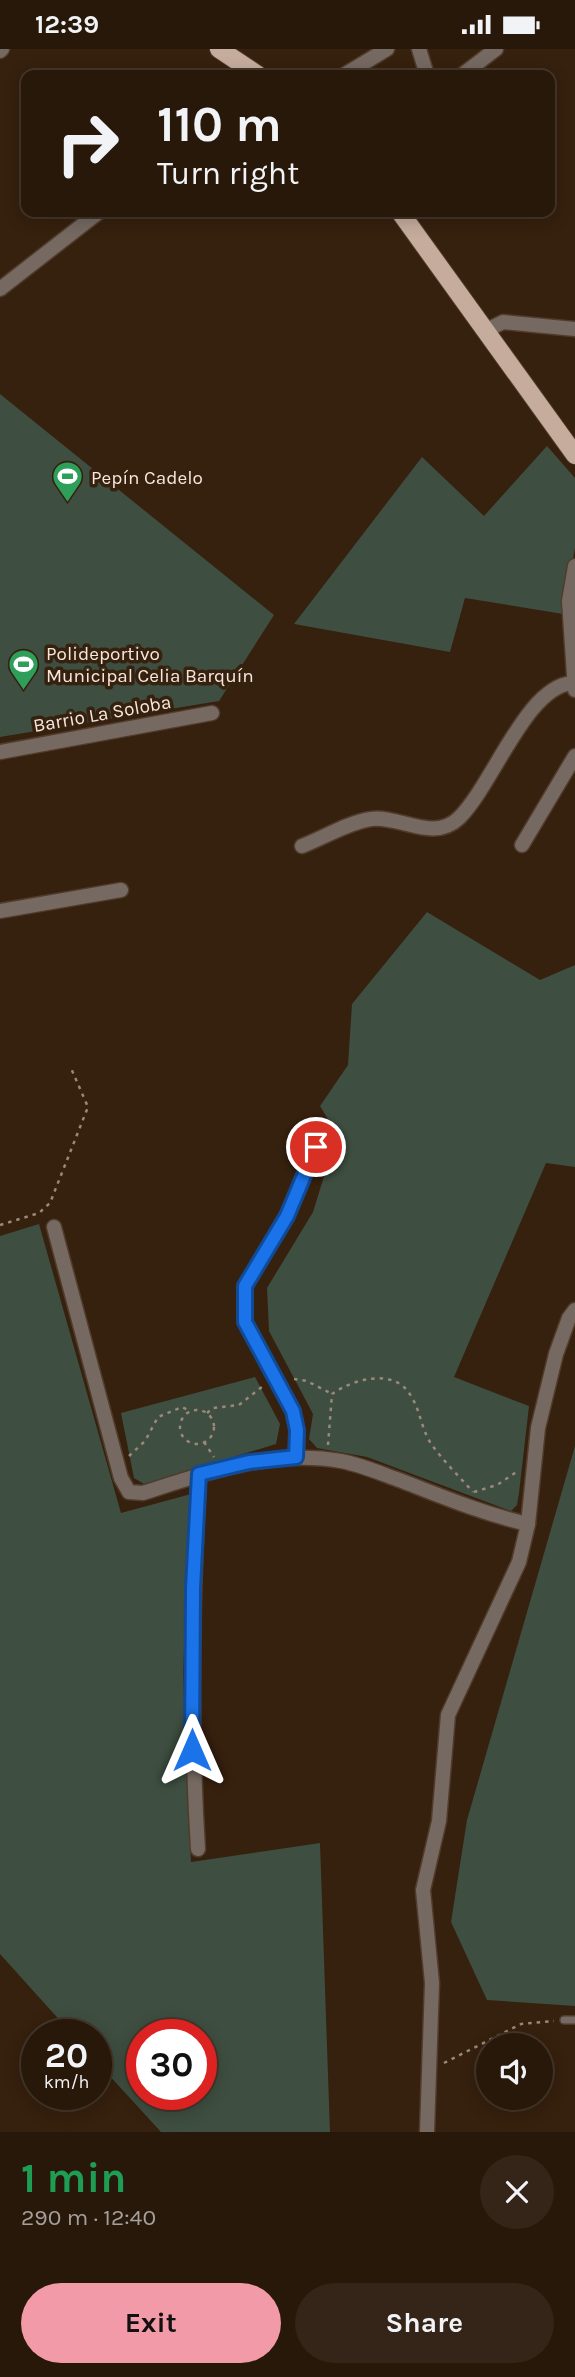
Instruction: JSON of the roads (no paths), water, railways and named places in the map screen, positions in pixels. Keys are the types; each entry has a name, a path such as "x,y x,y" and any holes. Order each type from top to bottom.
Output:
{"main road":[{"path":"219,49 250,70"},
{"path":"404,217 575,455"}],"street":[{"path":"352,70 387,49"},
{"path":"419,49 425,70"},
{"path":"469,70 496,49"},
{"path":"0,289 93,217"},
{"path":"485,331 503,322 575,329"},
{"path":"302,846 372,819 420,828 443,827 457,820 482,791 527,714 542,696 560,684 573,687 569,601 575,566"},
{"name":"Barrio La Soloba","path":"0,752 212,713"},
{"path":"522,845 575,757"},
{"path":"0,911 121,890"},
{"path":"296,1457 297,1430 293,1411 245,1322 245,1286 287,1216 316,1147"},
{"path":"54,1227 118,1466 124,1486 132,1494 249,1462 296,1457 325,1459 373,1470 464,1504 528,1524"},
{"path":"427,2132 432,1983 423,1890 439,1821 448,1715 519,1562 528,1524 538,1428 556,1354 569,1318 575,1310"},
{"path":"198,1849 192,1737 193,1588 199,1474"}],"lane":[{"path":"564,2020 575,2019"}],"place":[{"name":"Pepín Cadelo","path":"68,504"},
{"name":"Polideportivo Municipal Celia Barquín","path":"23,691"}]}
